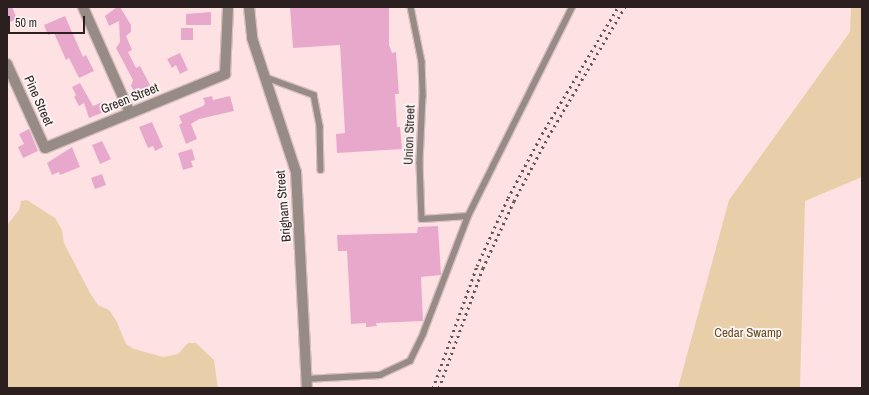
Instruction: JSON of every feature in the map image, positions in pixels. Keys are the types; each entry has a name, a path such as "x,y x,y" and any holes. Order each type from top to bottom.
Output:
{"street":[{"path":"83,7 130,113"},
{"name":"Green Street","path":"45,148 225,74 228,7"},
{"name":"Brigham Street","path":"249,7 252,38 296,172 307,385"},
{"name":"Pine Street","path":"7,64 45,148"}],"lane":[{"name":"Union Street","path":"411,7 422,62 423,96 420,163 422,219 468,216"},
{"path":"307,385 380,375 410,361 423,334 468,216 572,7"},
{"path":"265,77 314,95 320,127 321,170"}],"green space":[{"name":"Cedar Swamp","path":"851,7 862,7 862,177 805,201 800,388 678,388 729,200 850,32"},
{"path":"27,200 55,218 62,230 64,243 90,293 98,305 109,310 116,320 126,344 134,349 163,357 178,354 188,343 196,343 214,360 218,388 7,388 7,225 19,210 21,201"}],"building":[{"path":"7,7 12,7 17,19 7,23"},
{"path":"117,7 120,7 131,25 131,32 126,36 132,50 128,52 136,68 140,66 150,85 136,95 131,86 133,80 116,48 120,42 119,21 109,26 105,16"},
{"path":"290,7 389,7 389,45 392,53 396,52 399,94 395,94 397,127 400,127 402,149 337,153 336,134 345,133 340,45 293,48"},
{"path":"211,12 211,25 186,25 186,14"},
{"path":"65,16 83,57 86,55 94,71 79,78 69,58 66,60 54,33 48,35 44,25"},
{"path":"181,28 193,28 193,40 181,40"},
{"path":"180,53 188,70 180,74 176,65 172,68 167,59"},
{"path":"80,83 93,106 103,102 107,111 89,118 84,103 79,106 74,97 76,95 72,87"},
{"path":"212,96 213,100 230,96 234,111 199,119 191,124 197,139 186,144 179,125 182,123 179,116 203,106 205,103 203,98"},
{"path":"152,122 163,147 155,151 153,146 148,148 139,127"},
{"path":"29,129 38,151 23,158 18,147 24,144 19,134"},
{"path":"102,141 111,159 100,164 92,145"},
{"path":"72,147 80,167 60,175 59,172 52,175 47,163"},
{"path":"192,149 195,160 191,161 193,167 183,170 178,153"},
{"path":"102,174 106,185 95,189 91,178"},
{"path":"438,226 441,275 421,277 423,321 376,323 377,326 366,327 366,323 351,324 347,251 338,251 337,235 417,233 418,227"}],"railway":[{"path":"433,388 477,266 508,198 542,134 618,7"},
{"path":"439,388 483,268 514,201 548,137 625,7"}]}
